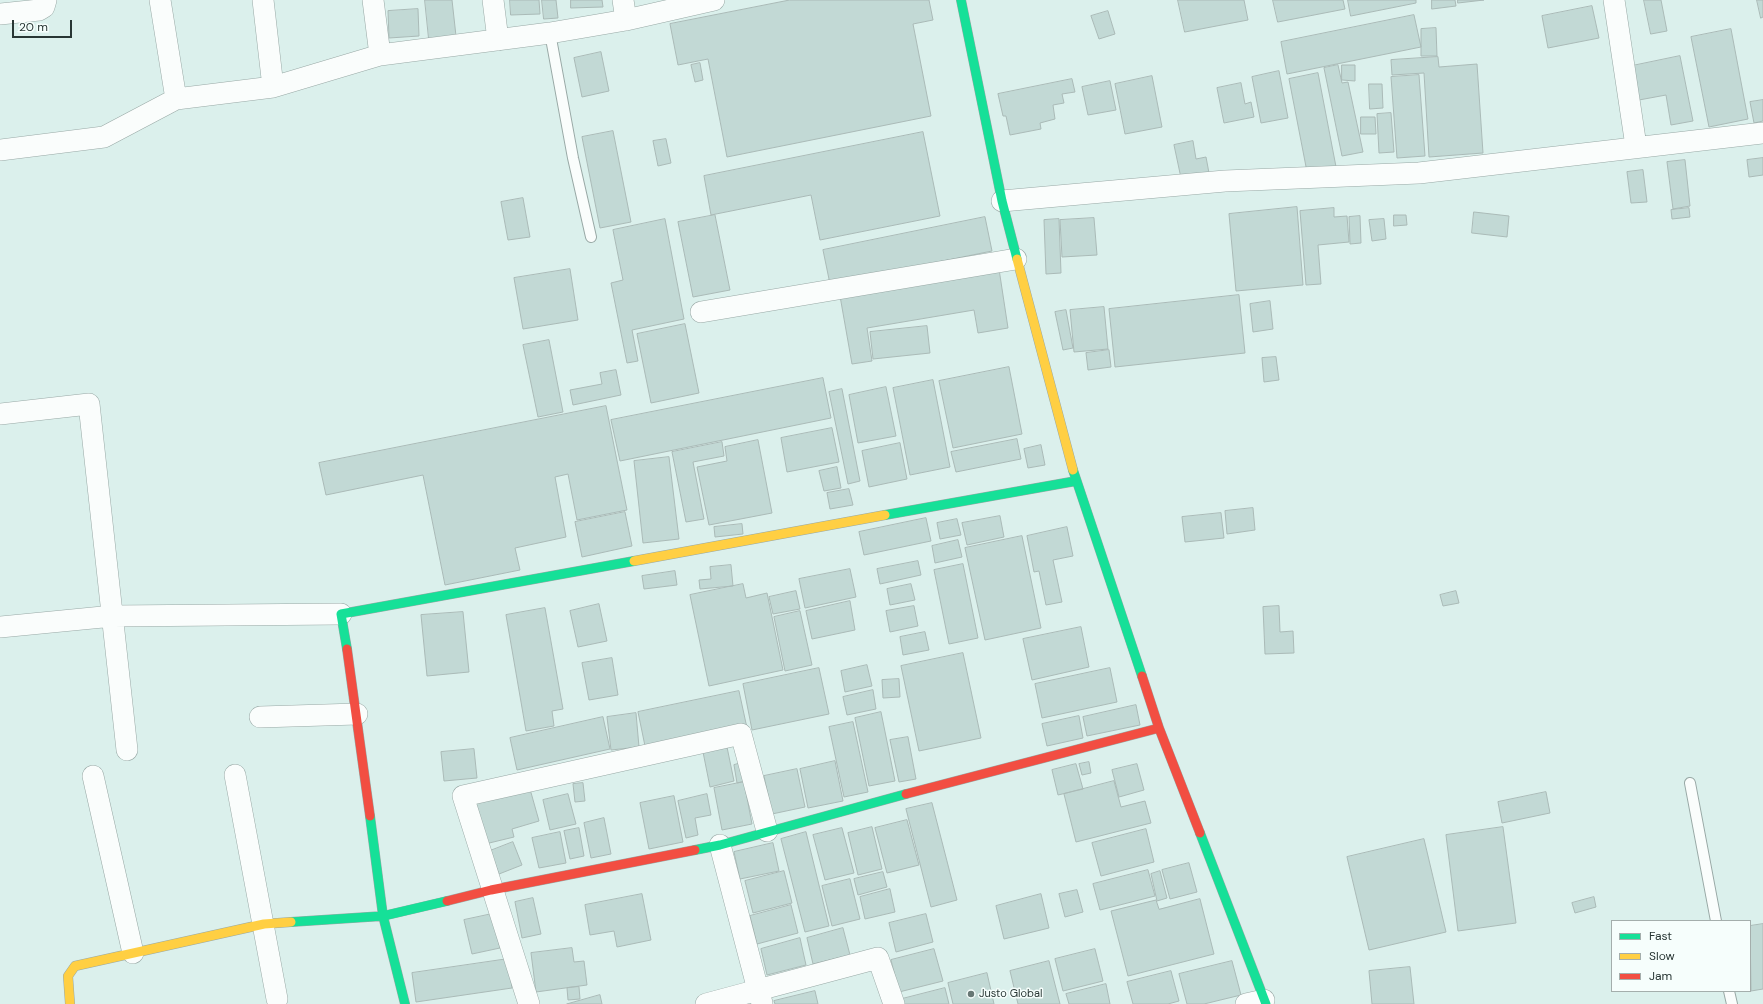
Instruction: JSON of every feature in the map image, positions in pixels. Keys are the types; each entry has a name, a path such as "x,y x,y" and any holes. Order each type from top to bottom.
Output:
{"street":[{"path":"0,14 39,10 44,7 46,0"},
{"path":"160,0 176,99"},
{"path":"263,0 272,87"},
{"path":"373,0 380,55"},
{"path":"493,0 498,40"},
{"path":"623,0 626,20"},
{"path":"0,150 104,137 176,99 272,87 380,55 550,33 626,20 714,0"},
{"path":"961,0 1002,201 1016,259 1076,481 1159,728 1259,1003"},
{"path":"1614,0 1636,146"},
{"path":"1002,201 1225,182 1419,173 1763,132"},
{"path":"701,312 1016,259"},
{"path":"0,414 89,404 127,750"},
{"path":"0,628 113,616 341,614 1076,481"},
{"path":"341,614 357,714 383,916 405,1004"},
{"path":"260,717 357,714"},
{"path":"70,1004 68,976 74,966 264,924 383,916 491,890 720,845 767,831 1159,728"},
{"path":"529,1004 491,890 463,796 741,734 767,831"},
{"path":"235,775 277,999"},
{"path":"93,776 132,953"},
{"path":"720,845 760,997"},
{"path":"706,1004 760,997 878,958 894,1004"}],"lane":[{"path":"550,33 573,158 591,237"},
{"path":"1690,783 1716,920"},
{"path":"1729,992 1732,1004"}],"building":[{"path":"425,0 452,0 456,36 429,39"},
{"path":"510,0 539,0 540,14 511,15"},
{"path":"542,0 556,0 558,18 544,19"},
{"path":"571,0 602,0 603,7 571,8"},
{"path":"790,0 929,0 933,20 913,24 931,116 727,157 708,59 678,65 670,24"},
{"path":"1178,0 1244,0 1248,20 1185,32"},
{"path":"1273,0 1343,0 1345,9 1278,22"},
{"path":"1348,0 1416,0 1416,3 1351,16"},
{"path":"1432,0 1455,0 1456,6 1432,9"},
{"path":"1458,0 1484,0 1458,3"},
{"path":"1644,0 1661,0 1667,31 1651,34"},
{"path":"1757,0 1763,0 1763,17 1761,18"},
{"path":"1592,6 1599,38 1548,48 1542,16"},
{"path":"418,9 419,36 389,38 388,11"},
{"path":"1108,11 1115,34 1099,39 1091,16"},
{"path":"1414,15 1421,47 1287,74 1281,42"},
{"path":"1436,28 1437,56 1421,56 1421,29"},
{"path":"1731,29 1748,119 1709,127 1691,37"},
{"path":"601,52 609,91 582,97 574,58"},
{"path":"1680,56 1693,121 1671,125 1666,95 1639,100 1632,66"},
{"path":"1438,57 1439,67 1477,64 1483,153 1429,157 1424,73 1392,75 1391,60"},
{"path":"700,63 703,80 695,82 691,65"},
{"path":"1338,65 1342,83 1348,82 1363,152 1342,156 1324,68"},
{"path":"1342,65 1355,65 1355,81 1342,80"},
{"path":"1279,71 1288,118 1261,123 1252,77"},
{"path":"1318,73 1337,172 1308,177 1289,79"},
{"path":"1419,75 1425,156 1397,158 1391,77"},
{"path":"1152,76 1162,127 1125,134 1115,84"},
{"path":"1072,79 1075,92 1062,94 1064,103 1053,105 1055,119 1040,123 1041,129 1010,135 1006,116 1003,116 998,94"},
{"path":"1110,81 1116,110 1088,115 1082,87"},
{"path":"1241,83 1245,104 1251,102 1254,117 1224,123 1217,88"},
{"path":"1369,84 1382,84 1383,108 1370,109"},
{"path":"1763,100 1763,121 1754,123 1750,102"},
{"path":"1391,113 1394,152 1379,153 1377,114"},
{"path":"1361,117 1375,117 1376,134 1361,134"},
{"path":"613,131 631,222 600,228 582,137"},
{"path":"923,132 940,216 820,240 811,195 711,215 704,176"},
{"path":"666,139 671,163 658,166 653,141"},
{"path":"1193,141 1196,159 1206,157 1209,173 1181,178 1174,145"},
{"path":"1763,158 1763,175 1749,177 1747,160"},
{"path":"1685,160 1690,206 1673,209 1667,162"},
{"path":"1643,170 1647,202 1631,203 1627,172"},
{"path":"523,198 530,237 508,240 501,202"},
{"path":"1297,207 1303,285 1236,291 1229,214"},
{"path":"1334,208 1334,217 1347,216 1349,242 1318,245 1321,284 1306,285 1300,211"},
{"path":"1689,208 1690,217 1672,219 1671,210"},
{"path":"1474,212 1509,216 1507,237 1472,233"},
{"path":"715,215 730,290 693,297 678,222"},
{"path":"1394,215 1406,215 1407,225 1394,226"},
{"path":"1360,216 1361,243 1350,244 1349,217"},
{"path":"985,217 992,251 830,284 823,250"},
{"path":"1094,218 1097,255 1062,257 1060,220"},
{"path":"665,219 684,319 632,330 638,361 627,363 611,283 623,280 613,230"},
{"path":"1059,219 1061,273 1046,274 1044,220"},
{"path":"1384,219 1386,239 1372,241 1369,220"},
{"path":"570,269 578,320 523,329 514,278"},
{"path":"999,269 1008,328 978,333 974,310 867,328 872,361 852,364 840,296"},
{"path":"1239,295 1245,353 1115,367 1109,309"},
{"path":"1270,301 1273,329 1253,332 1250,304"},
{"path":"1104,307 1108,349 1074,352 1070,310"},
{"path":"1066,310 1073,348 1063,350 1055,312"},
{"path":"685,324 699,393 651,403 637,334"},
{"path":"927,326 930,353 873,359 870,332"},
{"path":"549,340 563,412 538,417 523,345"},
{"path":"1109,350 1111,367 1088,370 1086,353"},
{"path":"1276,357 1279,380 1264,382 1262,358"},
{"path":"1009,367 1022,434 953,448 939,381"},
{"path":"616,370 621,395 573,405 570,390 602,384 600,373"},
{"path":"823,378 831,418 620,461 611,420"},
{"path":"933,380 950,467 910,475 893,388"},
{"path":"886,387 896,436 858,443 849,395"},
{"path":"842,389 860,481 848,484 829,392"},
{"path":"606,406 627,510 577,520 568,474 555,477 566,537 515,548 520,570 445,585 423,475 326,495 319,463"},
{"path":"832,428 839,462 787,472 781,438"},
{"path":"1017,439 1021,459 956,472 951,452"},
{"path":"758,440 772,513 709,525 697,467 727,461 725,447"},
{"path":"722,442 724,456 693,462 704,519 686,522 672,452"},
{"path":"900,443 907,479 869,487 862,451"},
{"path":"1041,445 1045,465 1028,468 1024,449"},
{"path":"669,457 679,539 643,543 634,461"},
{"path":"837,467 841,488 824,491 819,471"},
{"path":"849,489 853,505 830,509 827,493"},
{"path":"1253,508 1255,530 1227,534 1225,511"},
{"path":"625,512 632,546 582,557 575,522"},
{"path":"1221,513 1224,538 1185,542 1182,517"},
{"path":"1000,516 1004,537 967,545 962,523"},
{"path":"926,518 931,541 864,555 859,532"},
{"path":"957,519 961,535 940,539 937,523"},
{"path":"742,524 743,534 715,537 714,527"},
{"path":"1067,527 1073,556 1053,560 1062,602 1046,605 1039,571 1034,572 1027,536"},
{"path":"1022,536 1041,628 985,640 965,548"},
{"path":"958,540 962,557 935,563 932,546"},
{"path":"918,561 921,575 880,584 877,569"},
{"path":"963,564 978,638 949,644 934,570"},
{"path":"731,565 733,586 700,589 699,580 711,579 710,567"},
{"path":"850,569 856,597 805,608 799,579"},
{"path":"675,571 677,585 644,589 642,576"},
{"path":"743,584 746,598 767,593 783,670 709,686 690,595"},
{"path":"911,584 915,600 890,605 887,589"},
{"path":"796,591 800,609 773,614 769,597"},
{"path":"1456,591 1459,603 1443,606 1440,595"},
{"path":"850,601 855,630 812,639 806,611"},
{"path":"599,604 607,641 578,647 570,611"},
{"path":"914,606 918,626 890,632 886,611"},
{"path":"1279,606 1280,632 1293,631 1294,653 1265,654 1263,607"},
{"path":"545,608 563,709 552,711 554,726 526,731 506,615"},
{"path":"800,611 812,665 785,671 774,617"},
{"path":"463,612 469,672 427,676 421,615"},
{"path":"1081,627 1089,667 1032,680 1023,639"},
{"path":"925,632 929,650 903,655 900,637"},
{"path":"963,653 981,738 919,751 901,666"},
{"path":"612,658 618,695 589,700 582,663"},
{"path":"867,665 872,686 845,692 841,671"},
{"path":"819,668 829,714 752,730 743,684"},
{"path":"1110,668 1117,702 1042,718 1035,684"},
{"path":"899,679 900,697 883,698 882,680"},
{"path":"873,690 876,709 847,715 843,697"},
{"path":"739,691 747,728 645,746 638,712"},
{"path":"1136,705 1140,725 1087,736 1083,717"},
{"path":"881,712 895,781 869,786 855,718"},
{"path":"636,713 639,747 611,750 607,717"},
{"path":"1079,716 1083,738 1047,746 1042,724"},
{"path":"603,717 610,749 517,770 510,738"},
{"path":"853,722 868,792 844,797 829,727"},
{"path":"908,737 916,779 899,782 890,740"},
{"path":"727,747 734,781 710,787 703,752"},
{"path":"474,749 477,778 444,781 441,752"},
{"path":"835,761 843,801 808,808 800,769"},
{"path":"1089,762 1091,773 1082,775 1079,764"},
{"path":"742,763 746,781 737,783 734,765"},
{"path":"1076,764 1083,789 1058,795 1052,770"},
{"path":"1137,764 1144,790 1119,797 1112,770"},
{"path":"797,769 805,807 772,814 764,776"},
{"path":"1114,781 1121,807 1145,801 1151,823 1076,842 1064,794"},
{"path":"744,782 752,824 722,830 714,788"},
{"path":"583,783 585,801 575,802 573,784"},
{"path":"530,789 539,821 512,829 514,837 481,845 471,804"},
{"path":"1546,792 1550,813 1502,823 1498,802"},
{"path":"568,794 576,824 550,830 543,800"},
{"path":"707,794 711,815 695,818 698,835 686,838 678,801"},
{"path":"674,796 683,842 649,849 640,803"},
{"path":"932,803 957,900 931,907 906,809"},
{"path":"604,818 611,854 591,858 584,823"},
{"path":"907,820 919,865 887,873 875,828"},
{"path":"872,827 882,869 858,875 848,833"},
{"path":"1503,827 1516,923 1458,931 1446,835"},
{"path":"579,828 584,856 570,859 564,831"},
{"path":"842,828 854,873 825,880 813,835"},
{"path":"1146,829 1154,862 1101,876 1092,843"},
{"path":"560,832 566,863 539,868 532,838"},
{"path":"806,832 829,926 805,932 781,839"},
{"path":"1424,839 1446,932 1369,950 1347,857"},
{"path":"513,842 522,865 499,874 490,851"},
{"path":"773,843 779,871 740,879 734,852"},
{"path":"1189,863 1197,892 1170,899 1162,870"},
{"path":"1148,870 1155,896 1100,910 1093,884"},
{"path":"784,871 792,903 753,913 745,881"},
{"path":"1160,871 1167,898 1157,901 1151,874"},
{"path":"883,872 887,887 858,895 854,879"},
{"path":"850,879 860,919 832,926 822,886"},
{"path":"890,889 895,912 865,919 860,897"},
{"path":"1077,890 1083,912 1065,917 1059,894"},
{"path":"642,894 651,940 617,947 614,931 590,935 585,905"},
{"path":"1041,894 1049,928 1004,939 996,906"},
{"path":"1594,897 1596,907 1575,913 1572,903"},
{"path":"533,898 541,934 522,938 515,902"},
{"path":"1200,899 1214,954 1128,976 1111,911 1156,900 1159,909"},
{"path":"791,905 798,933 757,944 750,916"},
{"path":"492,914 500,948 472,954 464,920"},
{"path":"926,914 933,942 896,952 889,923"},
{"path":"1763,924 1763,989 1751,991 1751,926"},
{"path":"843,928 850,955 813,964 807,938"},
{"path":"800,938 806,965 767,975 761,949"},
{"path":"572,948 574,962 584,961 587,985 536,992 531,953"},
{"path":"934,949 943,981 899,992 891,960"},
{"path":"1095,949 1103,981 1063,991 1055,959"},
{"path":"508,959 512,988 416,1002 412,973"},
{"path":"1049,961 1060,1004 1018,1004 1010,971"},
{"path":"1232,961 1241,995 1204,1004 1187,1004 1179,974"},
{"path":"1410,967 1414,1004 1372,1004 1369,971"},
{"path":"1171,971 1179,1001 1168,1004 1133,1004 1127,982"},
{"name":"Justo Global","path":"987,973 994,1004 953,1004 948,983"},
{"path":"1106,984 1110,1004 1069,1004 1066,994"},
{"path":"579,987 580,999 568,1000 567,988"},
{"path":"945,988 949,1004 903,1004 902,999"},
{"path":"815,991 818,1004 775,1004 774,1001"},
{"path":"600,995 602,1004 567,1004"}],"traffic: fast":[{"path":"961,0 1002,201 1017,259"},
{"path":"1073,470 1142,676"},
{"path":"885,515 1076,481"},
{"path":"347,649 341,614 634,561"},
{"path":"695,850 720,845 906,794"},
{"path":"370,816 383,916 405,1004"},
{"path":"1200,833 1266,1004"},
{"path":"291,922 383,916 447,901"}],"traffic: slow":[{"path":"1017,259 1073,470"},
{"path":"634,561 885,515"},
{"path":"70,1004 68,976 75,966 264,924 291,922"}],"traffic: jam":[{"path":"347,649 370,816"},
{"path":"1142,676 1159,728 1200,833"},
{"path":"906,794 1159,728"},
{"path":"447,901 491,890 695,850"}],"place":[{"name":"Justo Global","path":"971,994"}]}
